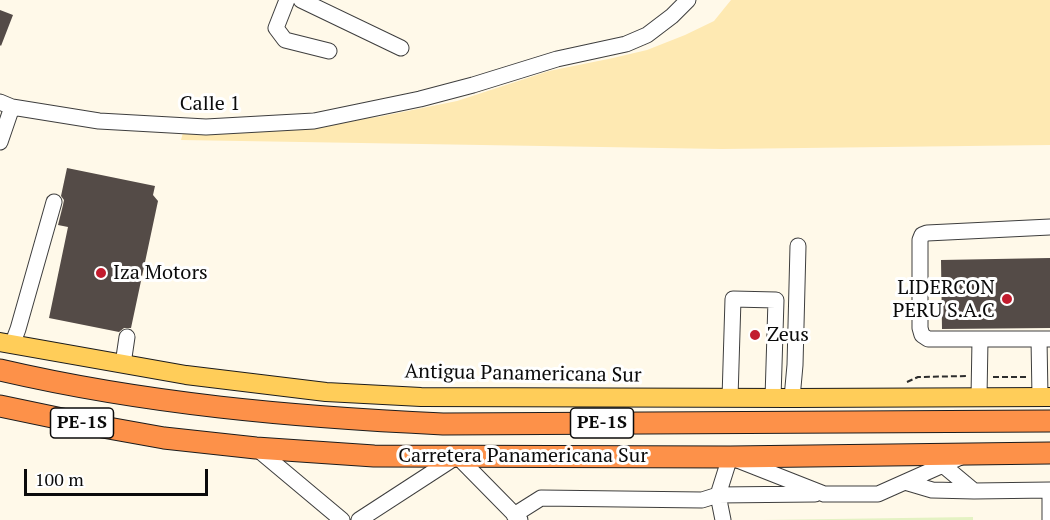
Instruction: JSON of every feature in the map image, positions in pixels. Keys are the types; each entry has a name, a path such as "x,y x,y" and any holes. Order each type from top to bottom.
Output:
{"highway":[{"name":"Carretera Panamericana Sur","path":"0,370 154,399 260,412 372,421 443,424 1050,421"},
{"name":"Carretera Panamericana Sur","path":"0,406 164,438 256,448 374,456 937,460 966,454 1050,453"}],"main road":[{"name":"Antigua Panamericana Sur","path":"6,344 198,377 362,394 445,397 1045,397"}],"street":[{"path":"287,0 276,28 279,34 285,40 330,51"},
{"path":"302,0 401,48"},
{"name":"Calle 1","path":"6,104 99,121 206,127 314,121 420,99 556,59 626,44 647,35 688,0"},
{"path":"0,142 6,104"},
{"path":"6,344 18,329 54,202"},
{"path":"1045,397 1040,377 1045,339 928,339 922,335 920,328 920,240 922,235 927,233 1050,227"},
{"path":"792,398 798,246"},
{"path":"730,398 733,299 776,300 773,398"},
{"path":"123,364 127,337"},
{"path":"978,398 980,340"},
{"path":"256,448 342,520"},
{"path":"359,520 457,457 517,517 541,498 702,500 718,495 878,494 905,482 937,460 974,491"},
{"path":"723,520 718,495 730,457 824,494"},
{"path":"905,482 933,490 1050,490 1050,520"}],"path":[{"path":"898,385 918,377 1040,377"}],"sand":[{"path":"731,0 1050,0 1050,145 722,149 181,140 184,129 228,130 378,117 457,101 549,71 647,50 714,21"}],"green space":[{"path":"973,517 973,520 762,520"}],"building":[{"path":"0,10 13,15 1,46 0,45"},
{"name":"Iza Motors","path":"67,168 155,186 153,195 158,201 131,328 124,328 119,332 49,318 68,227 58,225 64,200 61,196"},
{"path":"1050,258 1050,328 942,329 941,260"}],"place":[{"name":"Iza Motors","path":"101,273"},
{"name":"LIDERCON PERU S.A.C","path":"1007,299"},
{"name":"Zeus","path":"755,335"}]}
